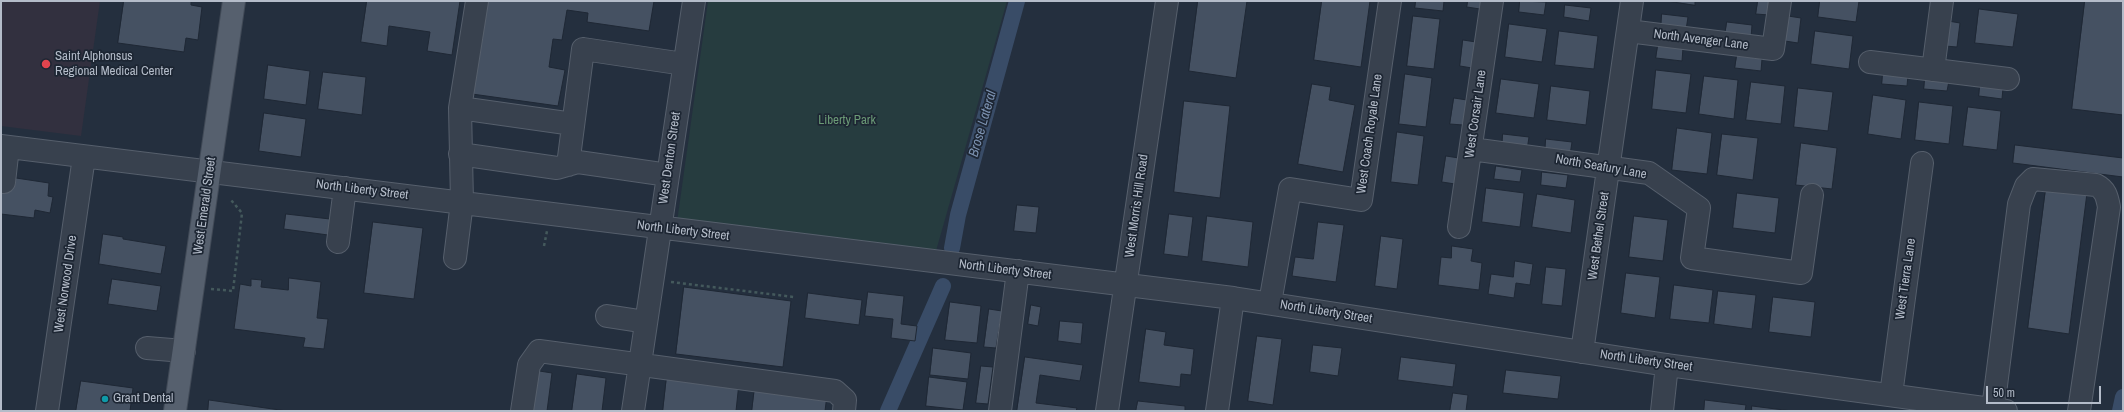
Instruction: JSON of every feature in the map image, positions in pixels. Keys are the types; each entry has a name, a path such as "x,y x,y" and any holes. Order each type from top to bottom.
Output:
{"main road":[{"name":"West Emerald Street","path":"175,411 234,1"}],"street":[{"path":"455,258 462,202 460,108 477,1"},
{"name":"West Denton Street","path":"633,411 694,1"},
{"name":"West Morris Hill Road","path":"1106,411 1126,285 1167,1"},
{"name":"West Coach Royale Lane","path":"1270,303 1290,189 1361,200 1390,1"},
{"name":"West Corsair Lane","path":"1459,227 1492,1"},
{"name":"North Avenger Lane","path":"1628,31 1773,49 1780,1"},
{"path":"1933,70 1942,1"},
{"name":"West Bethel Street","path":"1582,352 1628,31 1628,2"},
{"path":"568,165 583,49 684,64"},
{"path":"1870,62 2008,79"},
{"path":"460,108 573,124"},
{"name":"North Liberty Street","path":"5,147 462,202 660,229 1233,298 1667,365 1988,409"},
{"path":"4,182 5,147"},
{"name":"North Seafury Lane","path":"1471,148 1609,166 1649,173 1699,208 1692,258 1801,273 1812,195"},
{"path":"460,154 557,168 578,162 668,175"},
{"name":"West Norwood Drive","path":"47,411 84,157"},
{"name":"West Tierra Lane","path":"1890,395 1922,163"},
{"path":"1988,409 2020,204 2026,186 2034,179 2096,185 2102,188 2107,196 2109,207 2079,411"},
{"path":"338,242 345,188"},
{"path":"1000,411 1018,271"},
{"path":"1217,411 1233,298"},
{"path":"608,316 646,322"},
{"path":"147,348 184,351"},
{"path":"522,411 529,365 539,351 835,390 845,400 844,411"},
{"path":"1662,411 1667,365"}],"path":[{"path":"211,288 233,291 242,213 231,200"},
{"path":"544,246 547,231"},
{"path":"664,281 794,297"}],"shaded area":[{"name":"Saint Alphonsus Regional Medical Center","path":"1,1 100,1 81,136 1,126"}],"green space":[{"name":"Liberty Park","path":"708,1 1007,1 936,251 677,222"}],"building":[{"path":"124,1 191,1 191,5 202,7 198,40 186,38 184,52 118,43"},
{"path":"367,1 460,1 452,55 427,51 430,32 389,26 387,46 361,42"},
{"path":"486,1 654,1 649,31 587,22 588,13 567,10 562,40 553,39 549,67 565,70 558,106 472,94"},
{"path":"1198,1 1247,1 1236,78 1189,71"},
{"path":"1322,1 1370,1 1361,67 1314,60"},
{"path":"1416,1 1444,1 1443,11 1415,8"},
{"path":"1468,1 1481,1 1480,9 1467,7"},
{"path":"1520,1 1546,2 1544,15 1519,12"},
{"path":"1667,1 1695,1 1695,5"},
{"path":"1758,1 1771,1 1769,15 1756,14"},
{"path":"1820,1 1859,1 1856,22 1818,17"},
{"path":"2085,1 2123,1 2123,115 2072,109"},
{"path":"1565,5 1591,8 1589,21 1564,17"},
{"path":"1979,9 2018,14 2013,47 1975,43"},
{"path":"1662,14 1688,17 1686,30 1661,27"},
{"path":"1413,16 1440,19 1434,69 1407,66"},
{"path":"1788,16 1801,18 1798,43 1785,41"},
{"path":"1948,21 1960,23 1957,47 1945,46"},
{"path":"1727,22 1752,25 1751,38 1725,35"},
{"path":"1509,24 1547,29 1542,62 1505,57"},
{"path":"1559,31 1598,36 1594,69 1555,65"},
{"path":"1815,31 1853,36 1849,69 1811,64"},
{"path":"1463,40 1476,42 1472,68 1460,66"},
{"path":"1658,45 1683,48 1682,61 1656,58"},
{"path":"1737,55 1762,59 1761,71 1735,68"},
{"path":"268,65 310,71 306,105 264,99"},
{"path":"1656,70 1691,74 1686,113 1652,109"},
{"path":"323,72 366,77 362,115 318,109"},
{"path":"1883,72 1908,75 1907,86 1882,84"},
{"path":"1405,74 1432,78 1426,127 1399,124"},
{"path":"1704,76 1738,80 1734,119 1699,114"},
{"path":"1925,78 1949,81 1947,91 1924,89"},
{"path":"1501,79 1539,84 1534,118 1496,113"},
{"path":"1751,82 1785,86 1781,124 1746,120"},
{"path":"1312,84 1331,87 1329,100 1355,105 1343,172 1298,164"},
{"path":"1980,85 2003,88 2002,99 1979,96"},
{"path":"1551,86 1590,91 1586,125 1547,120"},
{"path":"1798,88 1833,92 1828,131 1794,127"},
{"path":"1873,95 1906,100 1901,139 1868,134"},
{"path":"1454,98 1467,100 1463,125 1450,124"},
{"path":"1184,101 1230,106 1220,198 1174,192"},
{"path":"1919,102 1953,106 1949,144 1915,140"},
{"path":"1968,107 2001,111 1997,150 1963,146"},
{"path":"264,113 306,119 301,157 259,151"},
{"path":"1677,128 1712,133 1707,174 1672,170"},
{"path":"1397,132 1424,136 1418,185 1391,182"},
{"path":"1503,134 1529,137 1527,150 1502,146"},
{"path":"1722,134 1758,138 1753,180 1717,175"},
{"path":"1546,139 1572,142 1570,155 1545,152"},
{"path":"1801,143 1837,148 1832,189 1796,185"},
{"path":"2015,145 2123,158 2123,177 2013,163"},
{"path":"1446,156 1459,158 1455,184 1442,182"},
{"path":"1496,166 1522,170 1520,182 1494,179"},
{"path":"1542,172 1568,175 1566,188 1541,185"},
{"path":"16,178 49,183 48,196 53,197 50,213 35,210 34,218 1,214 1,183 14,185"},
{"path":"1486,188 1524,193 1520,227 1482,222"},
{"path":"2046,188 2087,193 2069,334 2028,328"},
{"path":"1737,193 1779,198 1775,233 1733,228"},
{"path":"1537,194 1575,200 1571,233 1532,227"},
{"path":"1017,205 1039,207 1036,233 1014,231"},
{"path":"286,214 330,219 328,235 284,229"},
{"path":"1169,214 1193,217 1188,257 1164,254"},
{"path":"1207,216 1253,222 1248,267 1202,261"},
{"path":"1634,216 1668,220 1663,261 1629,257"},
{"path":"373,222 423,228 414,299 364,293"},
{"path":"1318,222 1344,225 1336,282 1292,276 1295,257 1313,259"},
{"path":"103,234 166,246 161,274 99,264"},
{"path":"1381,236 1403,239 1397,289 1375,286"},
{"path":"1452,246 1473,249 1471,261 1482,263 1479,290 1438,285 1441,257 1451,258"},
{"path":"1515,261 1533,264 1530,285 1516,283 1514,298 1488,294 1491,274 1513,277"},
{"path":"1546,267 1566,269 1562,306 1542,304"},
{"path":"1626,273 1660,277 1655,318 1621,313"},
{"path":"289,278 321,282 317,318 328,319 324,349 303,347 305,338 234,329 240,284 251,286 251,279 262,280 261,287 288,290"},
{"path":"112,279 161,286 157,311 108,304"},
{"path":"1674,285 1713,290 1709,323 1670,319"},
{"path":"684,287 791,301 783,367 676,354"},
{"path":"1718,291 1756,295 1752,329 1714,324"},
{"path":"868,292 904,296 901,324 917,326 915,341 891,338 893,319 865,316"},
{"path":"808,293 862,300 859,325 805,318"},
{"path":"1773,297 1815,302 1811,337 1769,332"},
{"path":"950,302 981,306 977,343 945,340"},
{"path":"1031,305 1041,307 1038,326 1028,324"},
{"path":"989,309 1002,311 996,348 984,347"},
{"path":"1060,321 1083,323 1081,344 1058,341"},
{"path":"1146,329 1166,332 1164,345 1194,349 1191,375 1181,374 1180,387 1139,382"},
{"path":"1257,336 1282,339 1273,405 1248,401"},
{"path":"1313,345 1342,348 1338,376 1310,372"},
{"path":"933,348 971,353 968,379 930,375"},
{"path":"1025,357 1083,365 1080,381 1040,375 1036,403 1077,408 1076,411 1017,411"},
{"path":"1401,357 1456,364 1453,387 1398,380"},
{"path":"981,366 993,367 988,404 976,403"},
{"path":"533,370 552,373 547,411 527,411"},
{"path":"1506,370 1561,376 1558,399 1503,393"},
{"path":"577,374 606,378 602,411 572,411"},
{"path":"667,375 739,383 736,411 663,411"},
{"path":"929,377 967,382 963,410 926,406"},
{"name":"Grant Dental","path":"81,381 133,388 130,411 76,411"},
{"path":"755,386 827,395 825,411 752,411"},
{"path":"1453,393 1468,395 1466,411 1450,411"},
{"path":"209,400 287,411 208,411"},
{"path":"1705,400 1746,405 1745,411 1704,411"},
{"path":"1138,401 1185,406 1185,411 1136,411"},
{"path":"1752,406 1792,411 1752,411"}],"waterway":[{"name":"Brose Lateral","path":"952,248 958,215 1017,1"},
{"name":"Brose Lateral","path":"888,411 943,286"},
{"path":"2120,411 2123,397"}],"place":[{"name":"Saint Alphonsus Regional Medical Center","path":"46,64"},
{"name":"Grant Dental","path":"105,399"}]}
